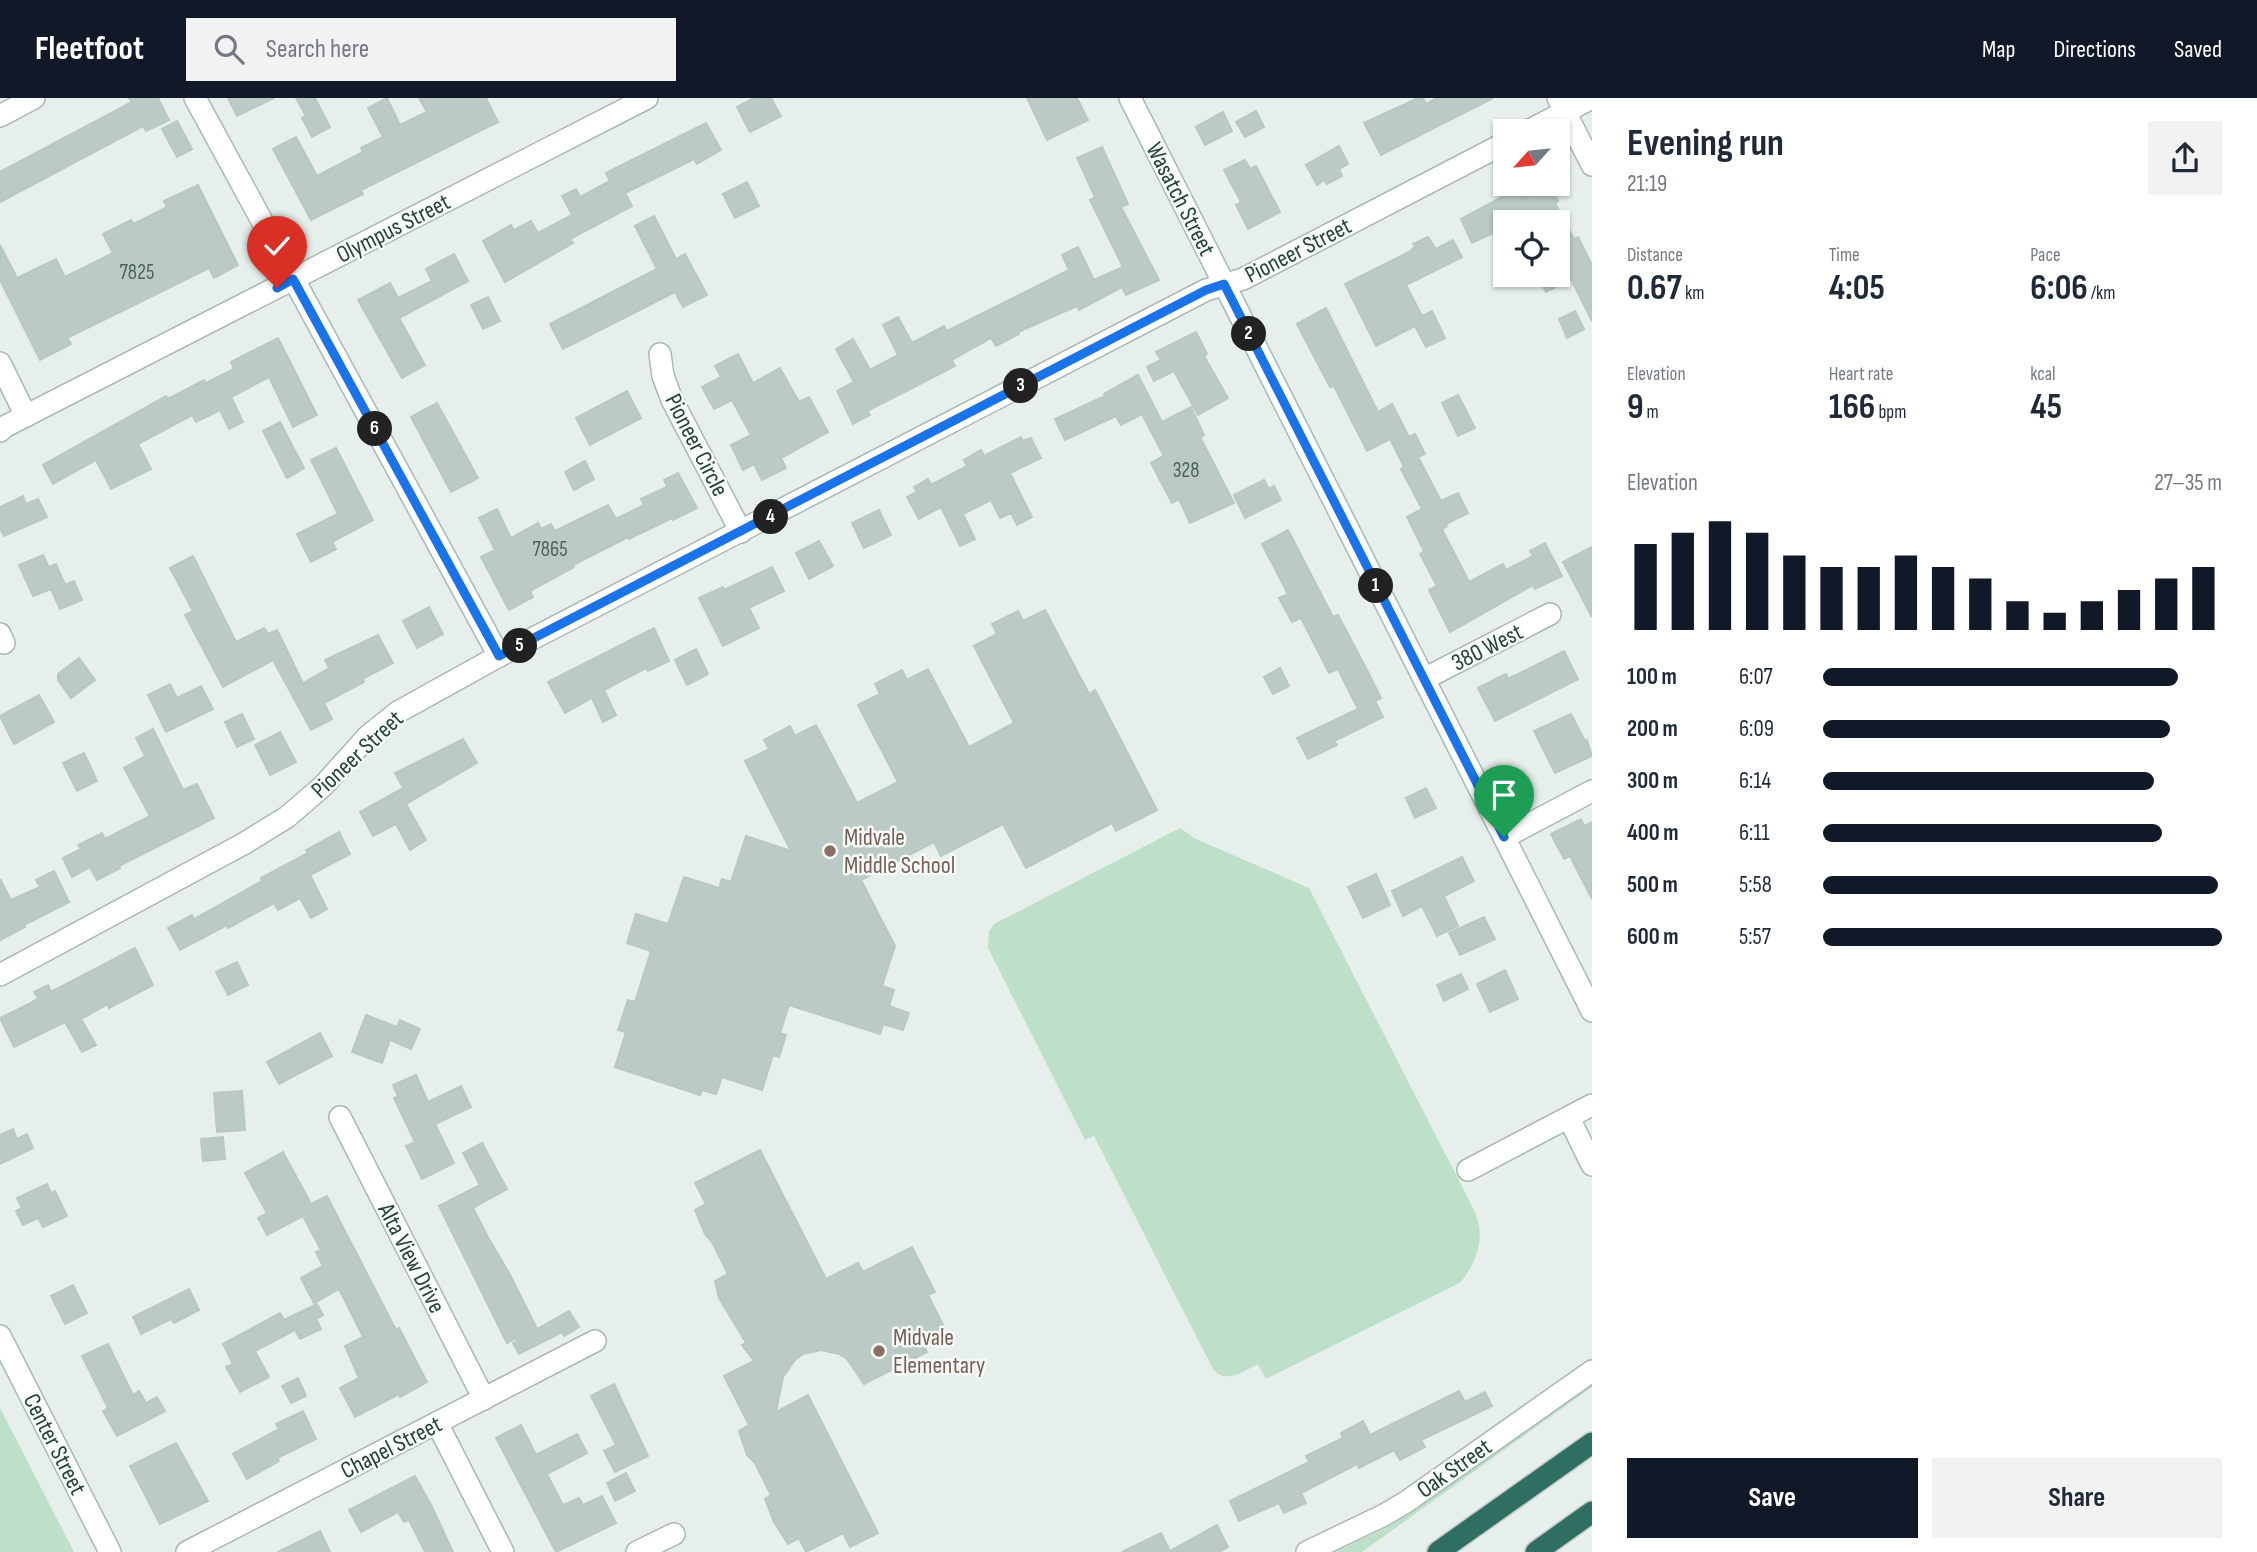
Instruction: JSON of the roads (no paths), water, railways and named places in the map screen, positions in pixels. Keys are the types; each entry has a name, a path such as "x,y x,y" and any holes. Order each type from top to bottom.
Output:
{"highway":[{"path":"1438,1552 1592,1443"},
{"path":"1536,1552 1592,1512"}],"street":[{"path":"0,116 34,98"},
{"path":"195,98 499,656"},
{"name":"Olympus Street","path":"0,431 647,98"},
{"name":"Wasatch Street","path":"1130,98 1592,1011"},
{"path":"1543,119 1561,105 1592,98"},
{"path":"1561,105 1592,165"},
{"name":"Pioneer Street","path":"0,975 245,843 287,817 323,786 368,736 398,712 499,656 1206,290 1243,279 1493,149"},
{"name":"Pioneer Circle","path":"660,354 663,376 672,400 741,532"},
{"path":"0,363 26,416"},
{"name":"380 West","path":"1424,679 1550,614"},
{"path":"1504,837 1592,792"},
{"path":"1468,1170 1592,1105"},
{"name":"Alta View Drive","path":"340,1117 484,1399"},
{"path":"1569,1118 1592,1165"},
{"name":"Center Street","path":"0,1336 110,1552"},
{"name":"Chapel Street","path":"187,1552 595,1341"},
{"name":"Oak Street","path":"1307,1552 1406,1502 1592,1371"},
{"path":"437,1423 503,1552"},
{"path":"637,1552 674,1534"}],"place":[{"name":"Midvale Middle School","path":"830,851"},
{"name":"Midvale Elementary","path":"879,1351"}]}
